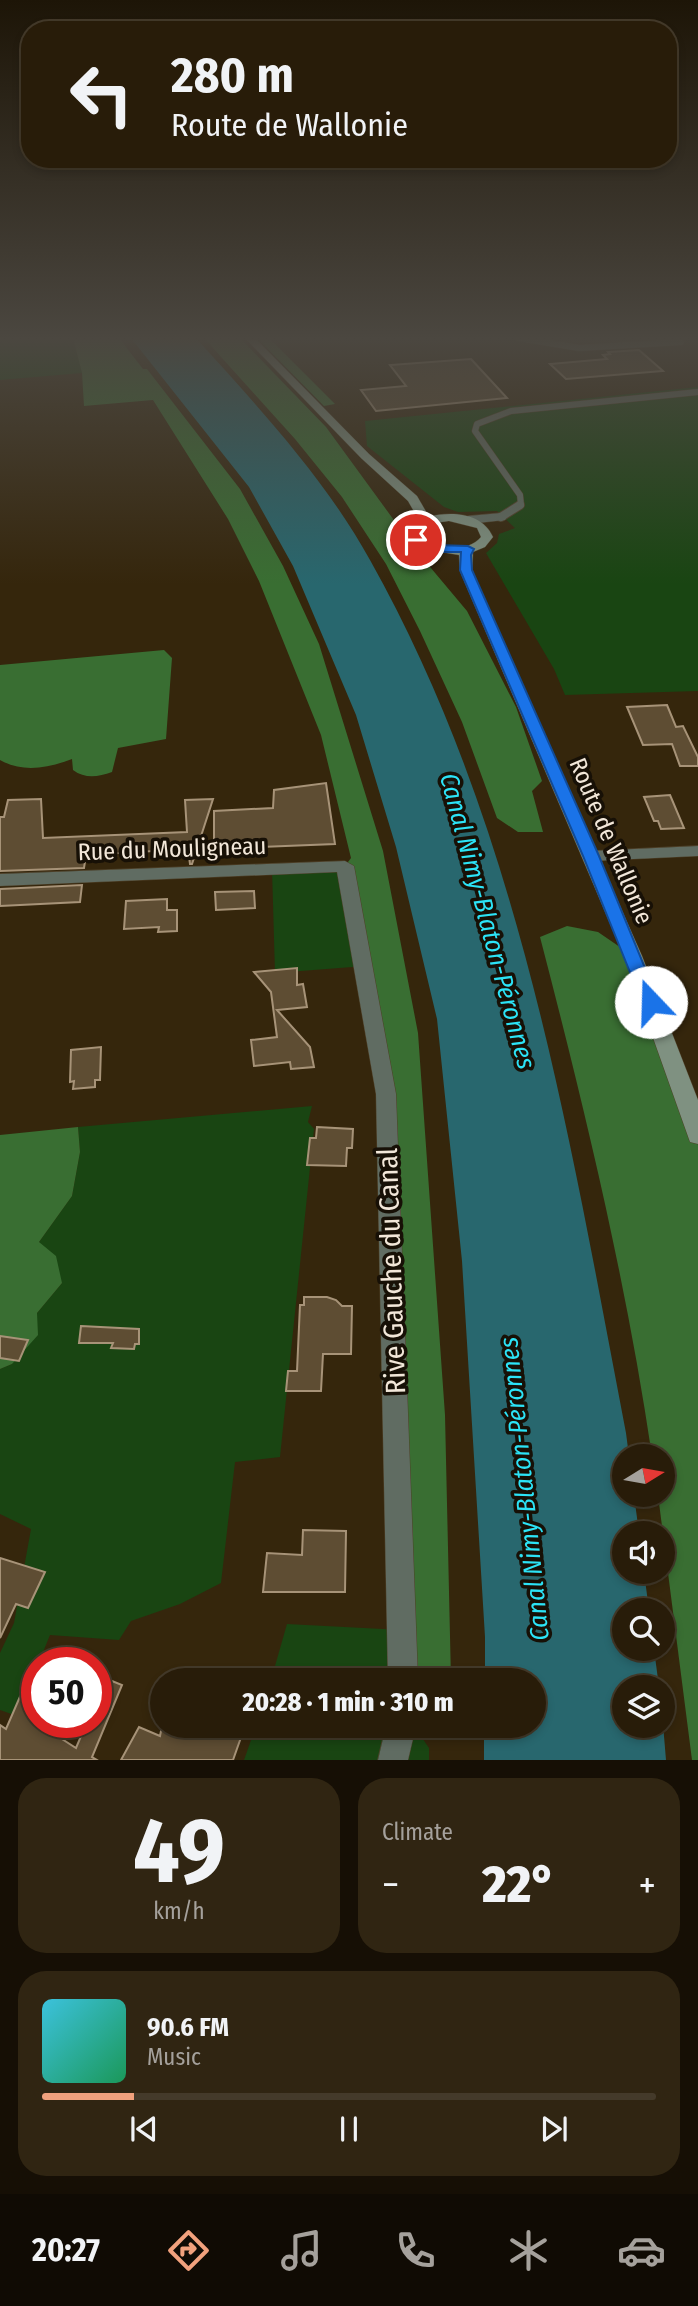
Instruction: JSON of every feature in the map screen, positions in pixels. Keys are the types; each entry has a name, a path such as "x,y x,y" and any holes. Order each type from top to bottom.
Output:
{"main road":[{"path":"330,420 413,499 436,512 482,526 487,531 485,542 468,549 433,548"},
{"path":"413,499 422,514 413,535 416,540 453,557 466,570"},
{"path":"417,526 438,518 463,519"},
{"path":"466,570 465,555 468,549"},
{"name":"Route de Wallonie","path":"466,570 591,856 655,1014 698,1136"}],"street":[{"path":"463,519 501,517"},
{"path":"482,526 501,517"},
{"path":"591,856 698,851"},
{"name":"Rue du Mouligneau","path":"0,880 345,866"},
{"name":"Rive Gauche du Canal","path":"345,866 386,1094 403,1668"},
{"path":"393,1760 398,1738"}],"lane":[{"path":"485,420 477,424 475,431 520,495 521,505 501,517"}],"green space":[{"path":"166,420 187,420 240,489 283,566 319,644 383,851 418,1033 445,1415 451,1668 403,1668 386,1094 345,866 351,858 321,735 259,581 228,519"},
{"path":"278,420 319,420 415,549 467,611 516,707 542,781 532,791 543,832 518,832 497,818 462,722 386,564 342,497"},
{"path":"698,420 698,691 565,695 554,669 486,553 497,543 499,534 515,528 497,511 458,512 444,507 367,446 365,421"},
{"path":"164,650 172,658 166,739 118,748 112,772 97,776 82,775 73,770 72,759 36,768 18,767 0,760 0,665"},
{"path":"345,866 365,966 275,973 272,869"},
{"path":"567,926 598,932 633,956 698,1136 698,1760 692,1760 675,1628 675,1598 671,1598 669,1584 675,1584 675,1521 661,1521 660,1507 676,1507 676,1444 650,1444 630,1325 603,1195 540,937"},
{"path":"312,1106 308,1122 314,1129 280,1457 235,1462 221,1583 180,1604 131,1621 119,1640 50,1635 45,1647 21,1647 21,1706 17,1716 0,1710 0,1653 14,1623 31,1529 0,1514 0,1369 12,1364 37,1313 62,1283 39,1242 72,1196 80,1152 78,1127"},
{"path":"78,1127 80,1152 72,1196 39,1242 56,1256 62,1283 37,1313 38,1335 12,1364 0,1369 0,1135"},
{"path":"287,1624 402,1630 403,1668 274,1668"},
{"path":"252,1738 422,1738 429,1748 429,1760 244,1760"}],"water":[{"name":"Canal Nimy-Blaton-Péronnes","path":"196,420 270,420 311,472 370,560 422,662 465,767 502,875 533,985 560,1097 626,1433 627,1444 612,1444 612,1507 636,1507 637,1521 612,1521 612,1584 646,1584 647,1598 612,1598 612,1661 656,1661 657,1675 612,1675 612,1738 664,1738 666,1760 484,1760 484,1738 546,1738 546,1668 485,1668 462,1261 437,1019 396,847 356,715 293,566 249,487"}],"building":[{"path":"667,705 676,727 683,726 698,757 698,766 680,766 672,744 643,745 627,707"},
{"path":"326,783 335,844 214,849 214,811 273,808 274,790"},
{"path":"670,795 684,828 661,829 658,821 654,821 644,797"},
{"path":"41,799 43,838 187,832 185,800 213,799 192,864 188,849 86,855 84,868 0,871 0,817 4,817 8,800"},
{"path":"82,885 80,902 0,906 0,889"},
{"path":"254,891 255,908 216,910 215,892"},
{"path":"167,899 167,910 177,910 177,931 158,932 159,927 124,929 126,901"},
{"path":"297,968 297,985 303,984 307,1007 277,1010 310,1047 314,1067 291,1069 290,1062 254,1066 251,1040 277,1037 271,992 254,972"},
{"path":"101,1047 100,1080 95,1080 95,1087 73,1089 74,1081 70,1082 71,1050"},
{"path":"317,1127 353,1129 352,1148 347,1148 346,1166 307,1165 310,1138 316,1138"},
{"path":"304,1297 327,1297 342,1306 352,1306 351,1354 323,1354 321,1391 286,1391 288,1371 297,1371 300,1305 304,1305"},
{"path":"81,1326 139,1329 139,1344 135,1344 134,1349 111,1348 113,1343 79,1343"},
{"path":"0,1336 28,1340 19,1361 0,1358"},
{"path":"303,1530 346,1531 345,1592 263,1592 267,1553 302,1555"},
{"path":"0,1558 45,1572 28,1608 16,1604 0,1638"},
{"path":"112,1681 122,1685 112,1709"},
{"path":"21,1694 21,1738 60,1738 76,1748 80,1738 100,1738 92,1757 97,1760 0,1760 0,1725 6,1729"},
{"path":"139,1727 150,1732 150,1738 241,1738 233,1760 121,1760"}],"route":[{"path":"416,540 433,548 457,551 468,549 465,555 466,570 591,856 651,1002"}]}
